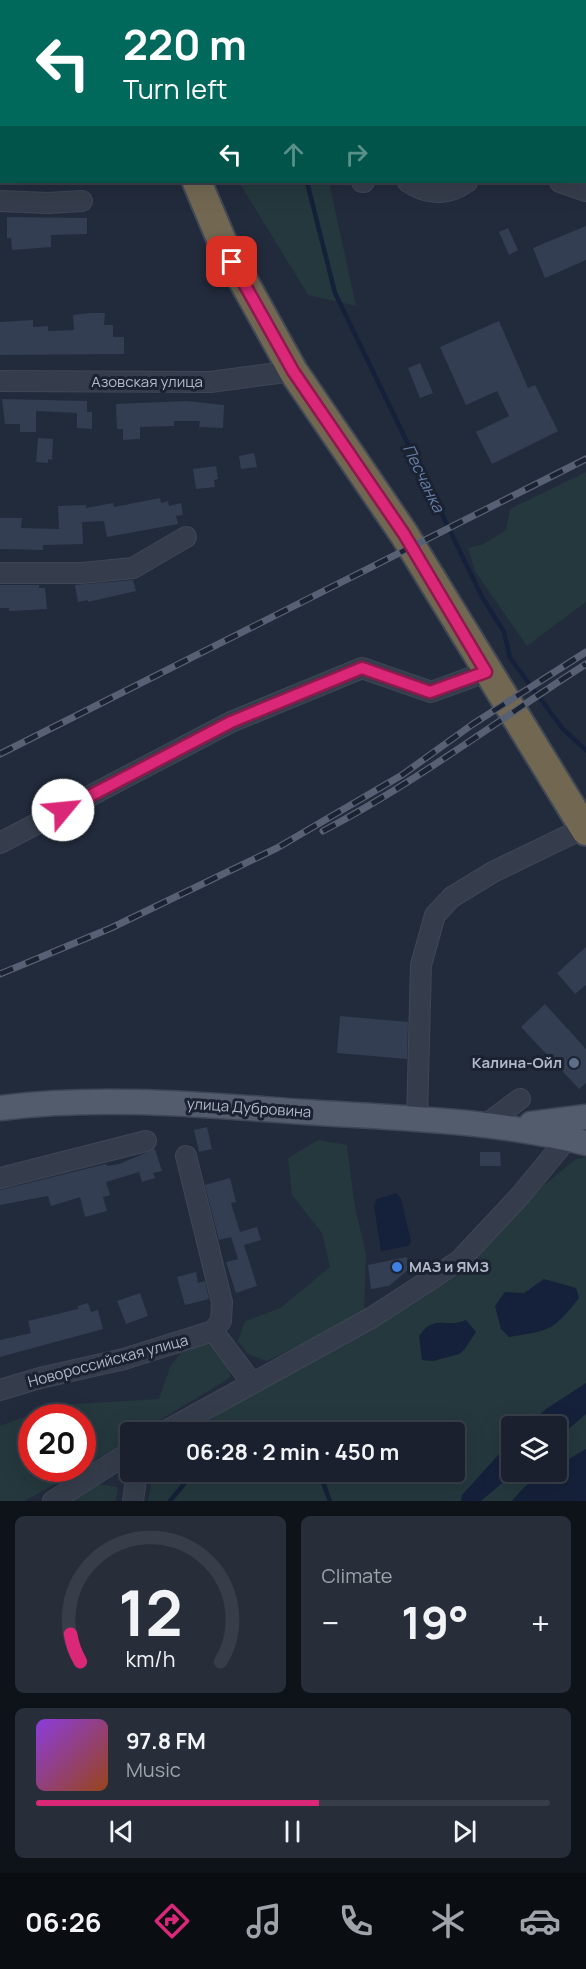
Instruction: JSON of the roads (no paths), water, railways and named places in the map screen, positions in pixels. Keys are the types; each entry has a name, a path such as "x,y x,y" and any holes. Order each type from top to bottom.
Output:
{"highway":[{"path":"197,183 224,246 293,371 404,534 486,672 585,829"}],"main road":[{"name":"улица Дубровина","path":"0,1108 68,1102 170,1103 492,1126"},
{"path":"492,1126 586,1117"},
{"path":"492,1126 577,1141"}],"street":[{"path":"410,183 418,188 438,193 455,190 466,183"},
{"path":"563,183 586,191"},
{"path":"0,201 48,203 82,201"},
{"name":"Азовская улица","path":"0,381 210,382 293,371"},
{"path":"0,573 82,573 133,568 186,537"},
{"path":"0,843 231,722 362,668 430,692 486,672"},
{"path":"417,1119 422,965 435,915 452,897 493,872 585,829"},
{"path":"492,1126 520,1100"},
{"path":"0,1178 146,1141"},
{"path":"183,1422 371,1318 459,1261 519,1197 577,1141"},
{"path":"186,1156 222,1302 221,1321 213,1331 252,1383"},
{"name":"Новороссийская улица","path":"0,1390 40,1378 124,1359 213,1331"},
{"path":"53,1501 120,1458"},
{"path":"133,1501 136,1482"}],"water":[{"path":"396,1193 401,1198 411,1242 408,1246 381,1251 374,1206 377,1199"},
{"path":"544,1279 576,1288 579,1298 549,1328 509,1337 501,1329 495,1306 505,1292 524,1293"},
{"path":"466,1320 476,1332 464,1350 459,1354 433,1361 422,1360 419,1336 425,1329 436,1323"},
{"path":"586,1383 586,1414 567,1430 567,1416 538,1416"},
{"path":"586,1449 586,1501 512,1501 530,1482 567,1482 567,1460"},
{"path":"501,1452 501,1482 503,1482 481,1501 461,1501 462,1495"}],"waterway":[{"name":"Песчанка","path":"307,183 335,293 482,597 504,632 510,658 563,729 586,750"},
{"name":"Песчанка","path":"170,1501 186,1482"},
{"name":"Песчанка","path":"323,1482 330,1501"}],"railway":[{"path":"0,754 586,459"},
{"path":"0,974 111,928 277,848 402,775 473,724 586,652"},
{"path":"323,831 391,793 586,664"}],"place":[{"name":"Калина-Ойл","path":"574,1063"},
{"name":"МАЗ и ЯМЗ","path":"397,1267"}]}
